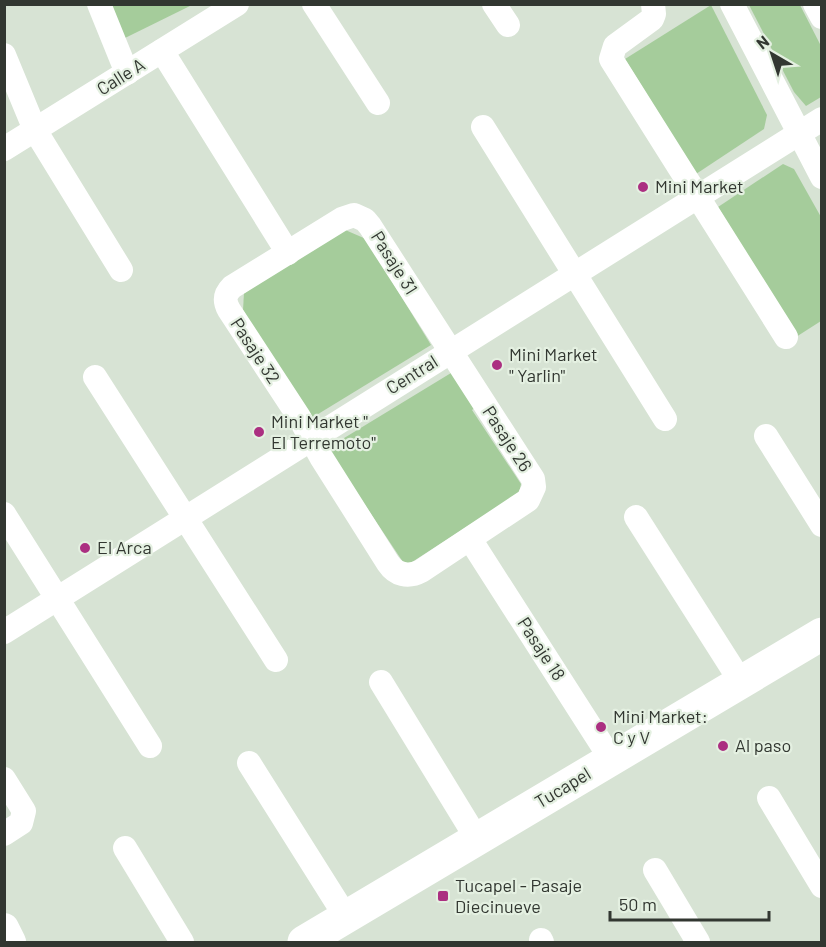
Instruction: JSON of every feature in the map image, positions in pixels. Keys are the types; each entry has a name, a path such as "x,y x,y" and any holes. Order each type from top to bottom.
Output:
{"main road":[{"name":"Tucapel","path":"304,942 822,634"}],"street":[{"path":"99,4 127,73"},
{"path":"314,4 378,103"},
{"path":"494,4 508,25"},
{"path":"653,4 652,19 615,46 611,59 786,337"},
{"path":"732,4 822,177"},
{"path":"815,4 822,16"},
{"name":"Calle A","path":"4,149 233,5"},
{"path":"162,51 288,253"},
{"path":"4,55 35,130 121,270"},
{"name":"Central","path":"4,632 822,119"},
{"path":"483,127 665,419"},
{"name":"Pasaje 31","path":"288,253 348,216 354,215 365,220 450,351"},
{"name":"Pasaje 32","path":"288,253 232,287 225,299 229,310 299,417 310,439"},
{"name":"Pasaje 26","path":"310,439 388,563 404,575 415,574 528,500 534,487 528,468 450,351"},
{"path":"95,377 276,660"},
{"path":"766,436 822,525"},
{"path":"4,514 150,746"},
{"path":"636,517 741,682"},
{"name":"Pasaje 18","path":"470,539 611,759"},
{"path":"381,682 477,839"},
{"path":"249,764 346,917"},
{"path":"4,779 24,811 21,823 4,834"},
{"path":"769,798 822,886"},
{"path":"125,848 182,942"},
{"path":"655,870 698,942"},
{"path":"4,928 10,942"}],"green space":[{"path":"109,5 192,5 123,39"},
{"path":"711,5 767,115 764,129 696,174 625,59"},
{"path":"749,5 800,5 821,46 821,97 806,106 794,92"},
{"path":"783,164 794,169 821,217 821,321 796,337 718,207"},
{"path":"343,229 366,239 431,345 310,419 243,310 244,293"},
{"path":"451,373 478,405 472,410 521,484 519,493 409,564 403,562 331,454 331,446"}],"place":[{"name":"Mini Market","path":"643,187"},
{"name":"Mini Market \" Yarlin\"","path":"497,365"},
{"name":"Mini Market \" El Terremoto\"","path":"259,432"},
{"name":"El Arca","path":"85,548"},
{"name":"Mini Market: C y V","path":"601,727"},
{"name":"Al paso","path":"723,746"},
{"name":"Tucapel - Pasaje Diecinueve","path":"443,896"}]}
